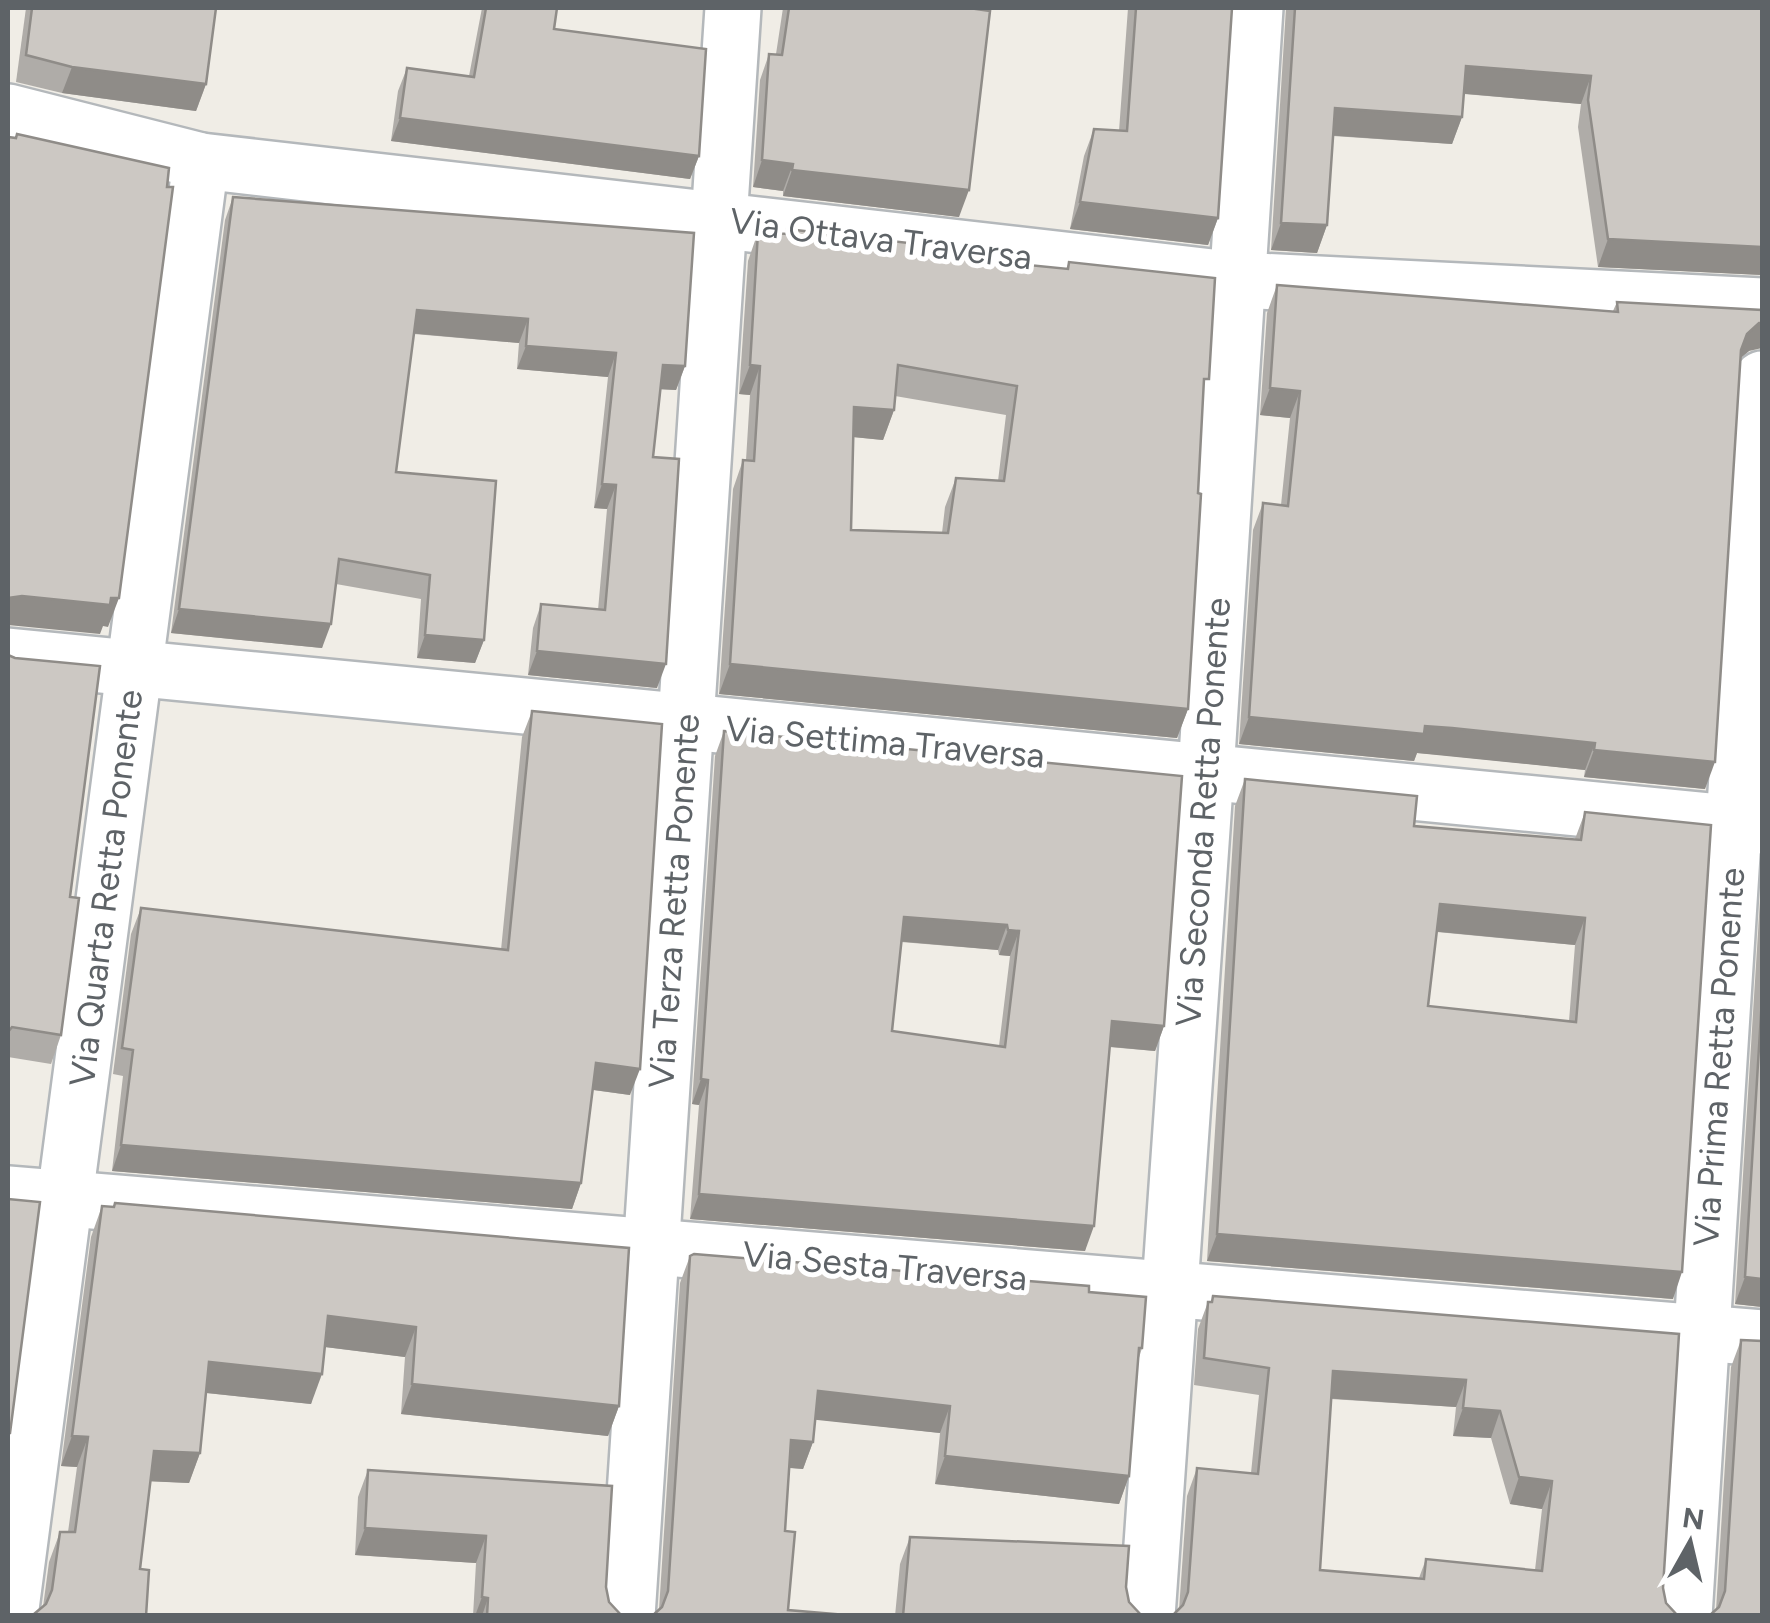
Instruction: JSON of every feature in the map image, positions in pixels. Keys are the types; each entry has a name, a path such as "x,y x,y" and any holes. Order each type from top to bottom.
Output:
{"street":[{"name":"Via Terza Retta Ponente","path":"627,1616 733,8"},
{"name":"Via Seconda Retta Ponente","path":"1147,1616 1255,8"},
{"name":"Via Ottava Traversa","path":"8,112 201,161 1238,280 1762,306"},
{"name":"Via Quarta Retta Ponente","path":"10,1616 201,161"},
{"name":"Via Prima Retta Ponente","path":"1684,1616 1702,1334 1748,825 1762,379"},
{"name":"Via Settima Traversa","path":"8,656 1748,825"},
{"name":"Via Sesta Traversa","path":"8,1194 1762,1338"}],"building":[{"path":"32,8 216,8 206,84 72,67 26,55"},
{"path":"486,8 557,8 554,29 706,49 699,156 400,118 407,68 474,77"},
{"path":"789,8 990,11 969,190 792,170 793,164 762,160 769,54 782,55"},
{"path":"1136,8 1232,8 1218,218 1080,202 1094,129 1127,131"},
{"path":"1295,8 1762,8 1762,247 1608,239 1588,100 1591,76 1466,66 1462,117 1335,108 1327,225 1281,223"},
{"path":"17,134 169,168 167,187 173,187 119,598 111,598 110,605 8,598 8,137 16,138"},
{"path":"233,197 694,233 685,366 663,365 653,457 679,459 666,664 537,651 541,604 605,610 616,485 602,484 616,353 526,346 528,319 417,310 396,472 496,481 484,640 425,635 430,575 339,559 331,624 179,609"},
{"path":"787,229 961,249 960,258 1068,269 1069,262 1215,278 1209,379 1204,379 1188,709 730,664 743,460 754,461 760,366 750,365 758,232 787,234","holes":["898,365 1017,386 1004,481 956,478 948,533 851,530 854,407 894,410"]},
{"path":"1277,285 1618,312 1617,302 1762,310 1762,323 1747,334 1741,350 1715,762 1594,750 1595,743 1452,728 1425,726 1424,734 1249,717 1263,503 1288,506 1300,391 1270,388"},
{"path":"8,655 100,666 70,897 79,898 61,1035 12,1027 8,1032"},
{"path":"532,711 662,724 640,1069 596,1063 581,1183 121,1145 133,1050 122,1048 141,908 508,950"},
{"path":"724,731 1182,776 1164,1026 1112,1021 1094,1226 699,1194 708,1080 701,1079","holes":["904,917 1007,925 1008,930 1019,931 1005,1047 892,1031"]},
{"path":"1245,779 1417,796 1414,826 1581,840 1585,812 1711,825 1682,1272 1217,1234","holes":["1440,904 1585,918 1576,1022 1428,1006"]},
{"path":"1762,998 1762,1279 1745,1277"},
{"path":"8,1199 40,1202 10,1433 8,1433"},
{"path":"115,1203 629,1248 619,1406 412,1384 416,1327 328,1316 322,1374 209,1362 200,1453 154,1451 140,1569 149,1570 146,1616 26,1616 46,1604 52,1590 60,1532 75,1532 88,1437 72,1436 102,1206 114,1207"},
{"path":"690,1256 1089,1286 1089,1292 1146,1297 1129,1476 945,1456 950,1406 818,1391 813,1442 791,1440 785,1531 795,1532 788,1610 858,1616 652,1616 662,1607 668,1591"},
{"path":"1213,1296 1679,1334 1663,1588 1666,1603 1678,1616 1172,1616 1183,1605 1188,1592 1197,1468 1258,1474 1269,1368 1204,1358 1208,1302 1212,1302","holes":["1333,1371 1466,1380 1463,1408 1500,1411 1519,1477 1552,1481 1542,1571 1426,1559 1424,1579 1320,1570"]},
{"path":"1741,1340 1762,1341 1762,1616 1709,1616 1719,1607 1725,1591"},
{"path":"368,1470 612,1486 606,1587 609,1602 622,1616 487,1616 488,1598 482,1597 486,1536 365,1528"},
{"path":"910,1537 1129,1546 1126,1587 1129,1602 1142,1616 903,1616"}]}
